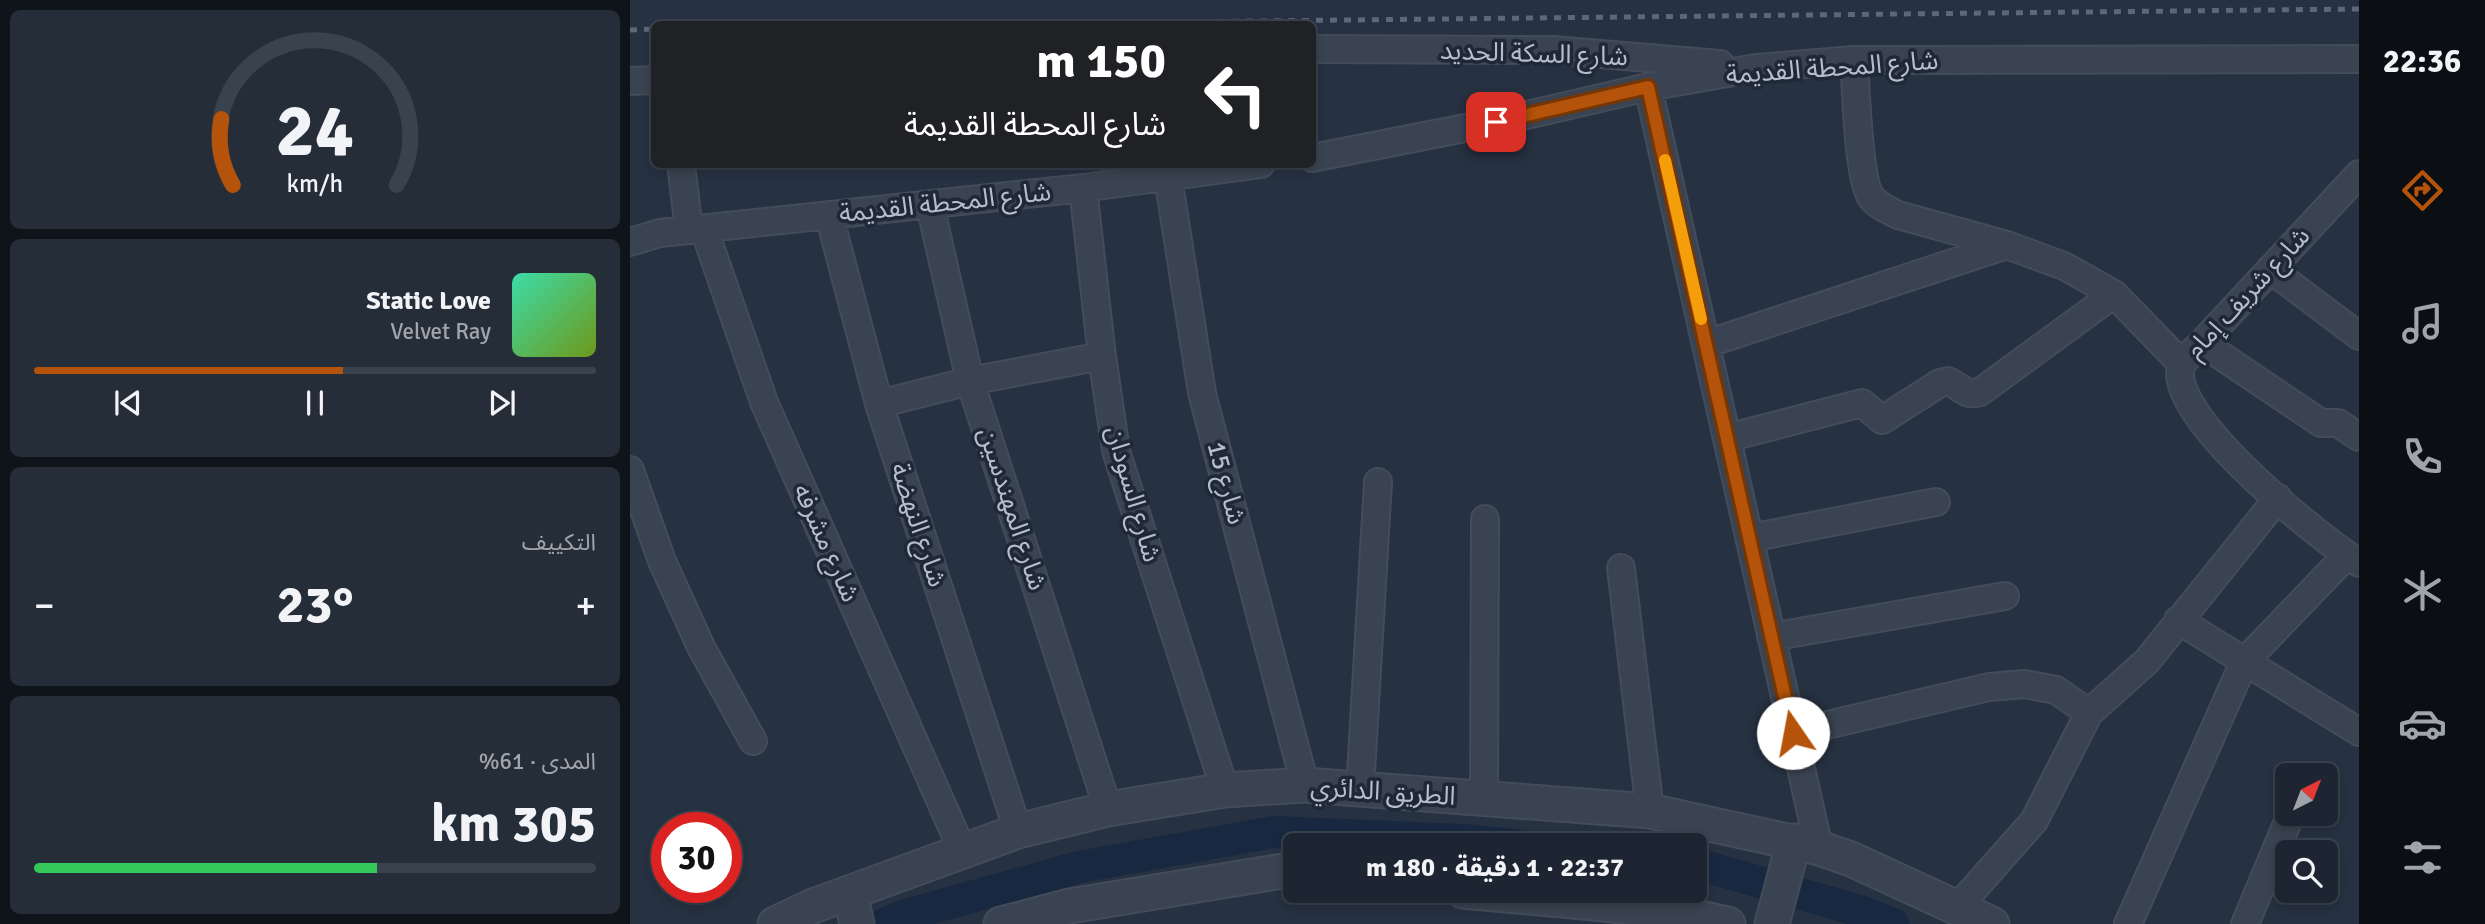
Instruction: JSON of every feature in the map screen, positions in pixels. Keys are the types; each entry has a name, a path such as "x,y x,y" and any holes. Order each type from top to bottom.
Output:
{"street":[{"name":"شارع السكة الحديد","path":"1316,49 1553,50 1756,68"},
{"name":"شارع المحطة القديمة","path":"1316,157 1496,122 1648,87 1756,68 1854,60 2359,59"},
{"path":"1854,60 1863,177 1870,196 1882,208 2064,265 2114,295 2182,364"},
{"path":"630,81 651,80"},
{"path":"1648,87 1793,733 1807,844 1772,924"},
{"name":"شارع مشرفه","path":"682,168 696,229 764,402 963,852"},
{"name":"شارع المحطة القديمة","path":"630,242 660,233 1083,188 1232,168"},
{"name":"شارع شريف إمام","path":"2353,559 2225,451 2199,420 2180,377 2182,364 2359,174"},
{"name":"شارع 15","path":"1168,177 1205,404 1305,785"},
{"name":"شارع السودان","path":"1083,188 1102,356 1119,464 1225,790"},
{"name":"شارع المهندسين","path":"930,205 971,381 1108,809"},
{"name":"شارع النهضة","path":"829,215 879,404 1018,831"},
{"path":"1706,344 2007,245"},
{"path":"2270,269 2359,337"},
{"path":"1727,438 1862,403 1882,421 1940,383 1948,381 1973,394 1980,392 2114,295"},
{"path":"2202,343 2321,423 2338,423 2359,437"},
{"path":"879,404 971,381 1102,356"},
{"path":"630,470 662,561 701,647 753,741"},
{"path":"1360,790 1378,482"},
{"path":"1956,909 2034,821 2089,713 2147,661 2278,498"},
{"path":"1750,538 1936,502"},
{"path":"1484,799 1485,519"},
{"path":"2128,924 2244,662 2353,559"},
{"path":"1621,568 1650,811"},
{"path":"1772,637 2005,596"},
{"path":"2178,620 2359,732"},
{"path":"1793,733 1989,687 2025,684 2056,690 2089,713"},
{"name":"الطريق الدائري","path":"775,924 813,906 854,908 963,852 1018,831 1108,809 1225,790 1305,785 1650,811 1807,844 1851,859 1992,924"},
{"path":"2245,924 2286,826"},
{"path":"1014,922 1070,906 1283,871"},
{"path":"1586,903 1648,909 1728,924"}],"waterway":[{"path":"884,924 903,916 1079,867 1274,832 1298,833"},
{"path":"1707,867 1860,911 1893,924"}],"railway":[{"path":"1256,21 2359,9"},
{"path":"630,30 651,29"}],"slow traffic":[{"path":"1665,160 1701,319"}],"route":[{"path":"1496,122 1648,87 1793,733"}]}
